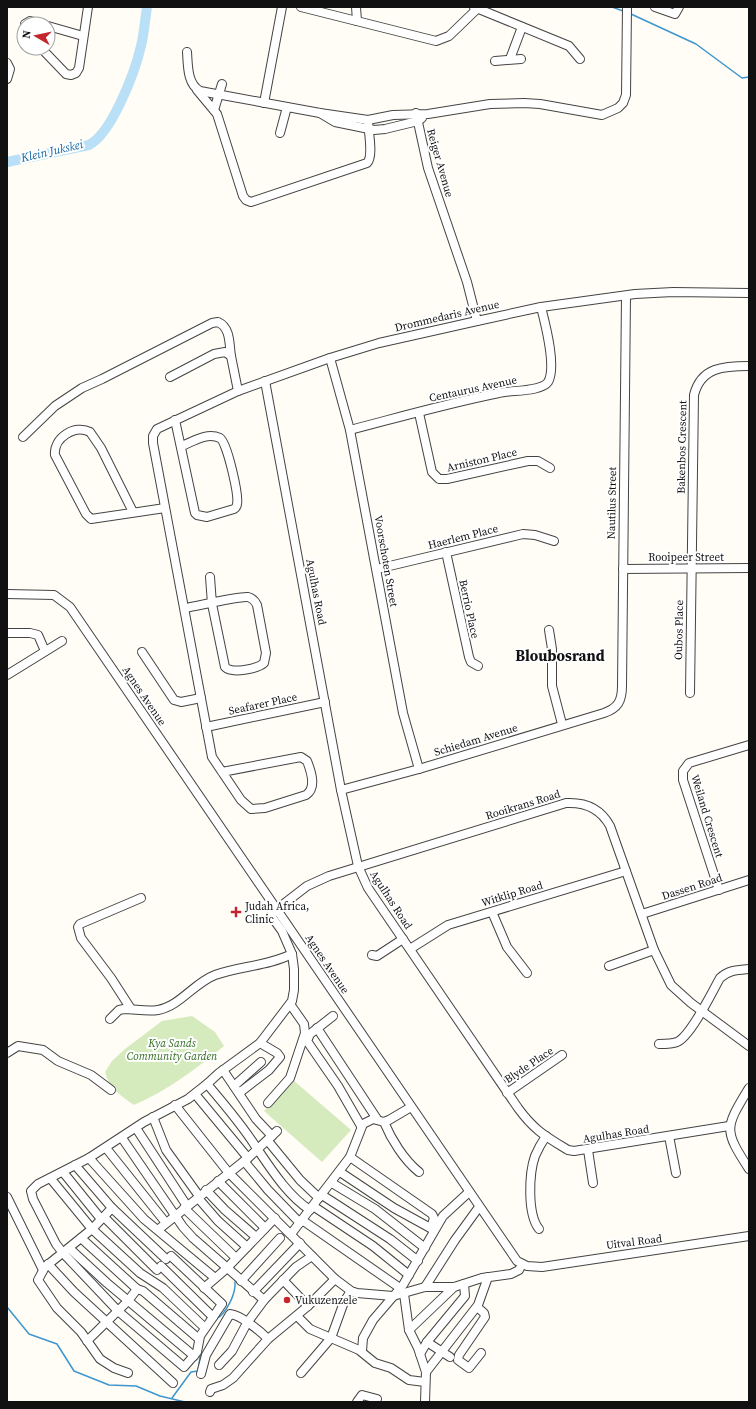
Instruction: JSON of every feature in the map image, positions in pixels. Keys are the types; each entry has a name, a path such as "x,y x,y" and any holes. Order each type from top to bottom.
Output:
{"street":[{"path":"49,56 66,74 74,75 79,68 88,7"},
{"path":"264,103 282,7"},
{"path":"301,7 428,40 438,41 449,36 475,8 570,46 580,59"},
{"path":"356,7 357,21"},
{"path":"368,124 382,130 428,114 468,107 524,103 540,104 602,115 614,111 623,103 627,89 627,7"},
{"path":"655,7 675,14 679,7"},
{"path":"56,28 83,36"},
{"path":"510,59 522,28"},
{"path":"187,52 191,81 214,110 243,196 246,200 251,202 367,163 370,160 371,154 368,124"},
{"path":"495,61 521,59"},
{"path":"7,63 9,75"},
{"path":"214,110 222,84"},
{"path":"197,89 320,113 336,122 368,124 417,117"},
{"path":"280,133 287,107"},
{"name":"Reiger Avenue","path":"417,117 428,168 467,282 477,320"},
{"name":"Drommedaris Avenue","path":"165,508 153,436 154,431 238,391 265,381 330,358 379,343 541,306 673,292 749,293"},
{"name":"Nautilus Street","path":"615,708 620,702 622,692 626,296"},
{"name":"Centaurus Avenue","path":"350,430 499,392 536,389 545,385 550,377 550,350 541,306"},
{"path":"23,437 53,408 82,388 212,323 218,322 225,327 228,335 238,391"},
{"path":"170,378 218,352 225,352 231,356"},
{"name":"Voorschoten Street","path":"330,358 350,430 403,713 419,769"},
{"name":"Bakenbos Crescent","path":"691,568 693,401 696,389 704,375 710,372 720,368 749,366"},
{"name":"Agulhas Road","path":"265,381 341,790 358,866 368,888 507,1093 530,1124 546,1136 568,1150 588,1150 729,1126"},
{"name":"Arniston Place","path":"419,413 432,472 439,479 447,479 528,461 538,461 550,468"},
{"path":"175,420 182,446 195,513 197,515 207,517 234,510 237,504 236,495 227,448 223,440 215,436 205,436 182,446"},
{"path":"133,512 101,448 90,432 81,430 69,432 60,439 55,447 55,455 89,517 100,519 133,512 165,508 202,698 211,753 222,772 241,800 251,810 265,808 306,795 310,793 312,786 307,761 301,757 222,772"},
{"name":"Haerlem Place","path":"377,569 528,534 554,541"},
{"name":"Berrio Place","path":"446,552 469,657 471,662 478,666"},
{"name":"Oubos Place","path":"690,693 691,568"},
{"name":"Rooipeer Street","path":"623,569 749,568"},
{"path":"185,608 212,604 243,597 255,601 266,653 265,660 261,665 232,671 226,669 223,664 212,604 210,577"},
{"name":"Agnes Avenue","path":"7,594 41,594 59,597 70,607 514,1258 522,1264"},
{"path":"549,630 552,649 552,686 562,724"},
{"path":"7,633 38,634 45,650"},
{"path":"7,675 45,650 62,641"},
{"path":"142,652 174,700 181,702 202,698"},
{"name":"Seafarer Place","path":"206,727 325,702"},
{"name":"Schiedam Avenue","path":"341,790 419,769 562,724 604,713 615,708"},
{"name":"Weiland Crescent","path":"719,890 683,780 683,771 689,763 749,745"},
{"name":"Rooikrans Road","path":"276,909 315,881 358,866 566,803 577,803 597,810 606,819 654,950 674,989 702,1012 749,1046"},
{"name":"Witklip Road","path":"410,949 448,925 626,871"},
{"name":"Dassen Road","path":"642,914 749,880"},
{"path":"130,1009 111,978 81,938 78,926 140,898"},
{"path":"194,1356 53,1239 31,1194 31,1191 36,1186 89,1158 153,1117 195,1094 223,1070 260,1043 290,1004 293,997 294,981 292,954 288,942 272,917 272,913 276,909"},
{"path":"492,912 507,947 527,973"},
{"path":"372,955 377,956 403,939"},
{"path":"609,966 654,950"},
{"path":"110,1019 119,1010 158,1010 178,1001 203,980 279,960 292,954"},
{"path":"659,1044 674,1043 683,1038 702,1012 720,978 729,971 749,969"},
{"path":"268,1104 290,1078 305,1033 304,1024 290,1004"},
{"path":"333,1016 308,1036 307,1041 338,1086 362,1126"},
{"path":"317,1028 394,1140 419,1172"},
{"path":"239,1094 269,1070 280,1057 277,1053 260,1043"},
{"path":"7,1053 18,1046 43,1050 58,1061 91,1075 112,1090"},
{"name":"Blyde Place","path":"507,1093 562,1055"},
{"path":"234,1086 261,1062"},
{"path":"223,1070 256,1119 272,1136 300,1180 320,1197 390,1239 418,1261"},
{"path":"207,1084 258,1149 265,1162 299,1201 373,1246 409,1274"},
{"path":"749,1088 733,1114 729,1126 732,1142 749,1169"},
{"path":"195,1094 268,1190 301,1222 402,1291"},
{"path":"175,1105 228,1172 335,1279 351,1291 373,1296 394,1296"},
{"path":"291,1234 332,1183 350,1157 362,1126 368,1122 393,1118 411,1107"},
{"path":"153,1117 166,1150 198,1197 218,1221 246,1247"},
{"path":"136,1128 186,1207 236,1258"},
{"path":"159,1230 228,1172 246,1160 272,1136"},
{"path":"539,1229 534,1222 532,1214 531,1175 536,1155 546,1136"},
{"path":"669,1136 676,1172"},
{"path":"122,1138 193,1238 226,1269 264,1300"},
{"path":"106,1148 166,1223"},
{"path":"588,1150 593,1183"},
{"path":"350,1157 432,1214 434,1218 433,1229"},
{"path":"89,1158 144,1219 181,1248 215,1278"},
{"path":"66,1251 118,1311 183,1367 186,1366 198,1350 199,1339 205,1328 222,1304 112,1208 76,1165"},
{"path":"63,1172 102,1218 213,1316"},
{"path":"340,1172 394,1208 433,1229"},
{"path":"50,1179 92,1229 140,1274 150,1279 205,1328"},
{"path":"218,1181 265,1228"},
{"path":"332,1183 375,1209 425,1248"},
{"path":"206,1190 225,1210 256,1237"},
{"path":"425,1402 426,1372 409,1330 402,1291 409,1274 425,1248 433,1229 443,1216 469,1192"},
{"path":"7,1197 46,1267 173,1383"},
{"path":"425,1287 455,1240 479,1207"},
{"path":"112,1208 92,1229 46,1267 38,1278 38,1283 60,1311 81,1332 94,1352 106,1364 128,1372"},
{"path":"204,1288 226,1269 275,1218"},
{"name":"Uitval Road","path":"522,1264 542,1267 749,1236"},
{"path":"81,1238 137,1289 143,1291 199,1339"},
{"path":"241,1281 280,1238"},
{"path":"253,1292 300,1243"},
{"path":"150,1279 168,1257 181,1248"},
{"path":"219,1365 232,1351 247,1323 264,1300 296,1267 312,1256"},
{"path":"362,1352 363,1338 377,1314 394,1296 402,1291 425,1287 454,1287 488,1277 511,1274 518,1270 522,1264"},
{"path":"426,1372 481,1300 488,1277"},
{"path":"210,1392 211,1389 222,1385 233,1378 268,1339 297,1316 335,1279"},
{"path":"283,1280 308,1306"},
{"path":"420,1354 427,1342 463,1299 465,1294 464,1284"},
{"path":"409,1330 433,1310 454,1287"},
{"path":"87,1341 128,1301 137,1289"},
{"path":"301,1373 331,1338 344,1302 351,1291"},
{"path":"476,1307 484,1313 485,1317 459,1355 458,1360 469,1368 480,1353"},
{"path":"201,1374 206,1355 227,1316 233,1314 258,1330 268,1339"},
{"path":"297,1316 310,1329 362,1352 376,1363 391,1368 409,1380 425,1382"},
{"path":"427,1342 450,1357"},
{"path":"357,1402 362,1395 376,1399"}],"green space":[{"name":"Kya Sands Community Garden","path":"192,1016 215,1032 224,1046 170,1086 134,1105 116,1091 109,1083 105,1072 112,1061 125,1049 162,1021"},
{"path":"293,1080 351,1130 322,1162 264,1111"}],"waterway":[{"name":"Klein Jukskei","path":"7,162 89,145 98,138 114,115 134,71 142,41 147,7"},
{"path":"612,7 623,11"},
{"path":"631,14 696,44 742,78 749,77"},
{"path":"216,1319 223,1313 230,1303 234,1292 235,1282"},
{"path":"7,1307 29,1334 57,1344 74,1371 109,1385 136,1386 160,1396 185,1402"},
{"path":"172,1398 191,1372 198,1371 201,1350"}],"place":[{"name":"Judah Africa, Clinic","path":"236,912"},
{"name":"Vukuzenzele","path":"287,1300"}],"district":[{"name":"Bloubosrand","path":"560,655"}]}
